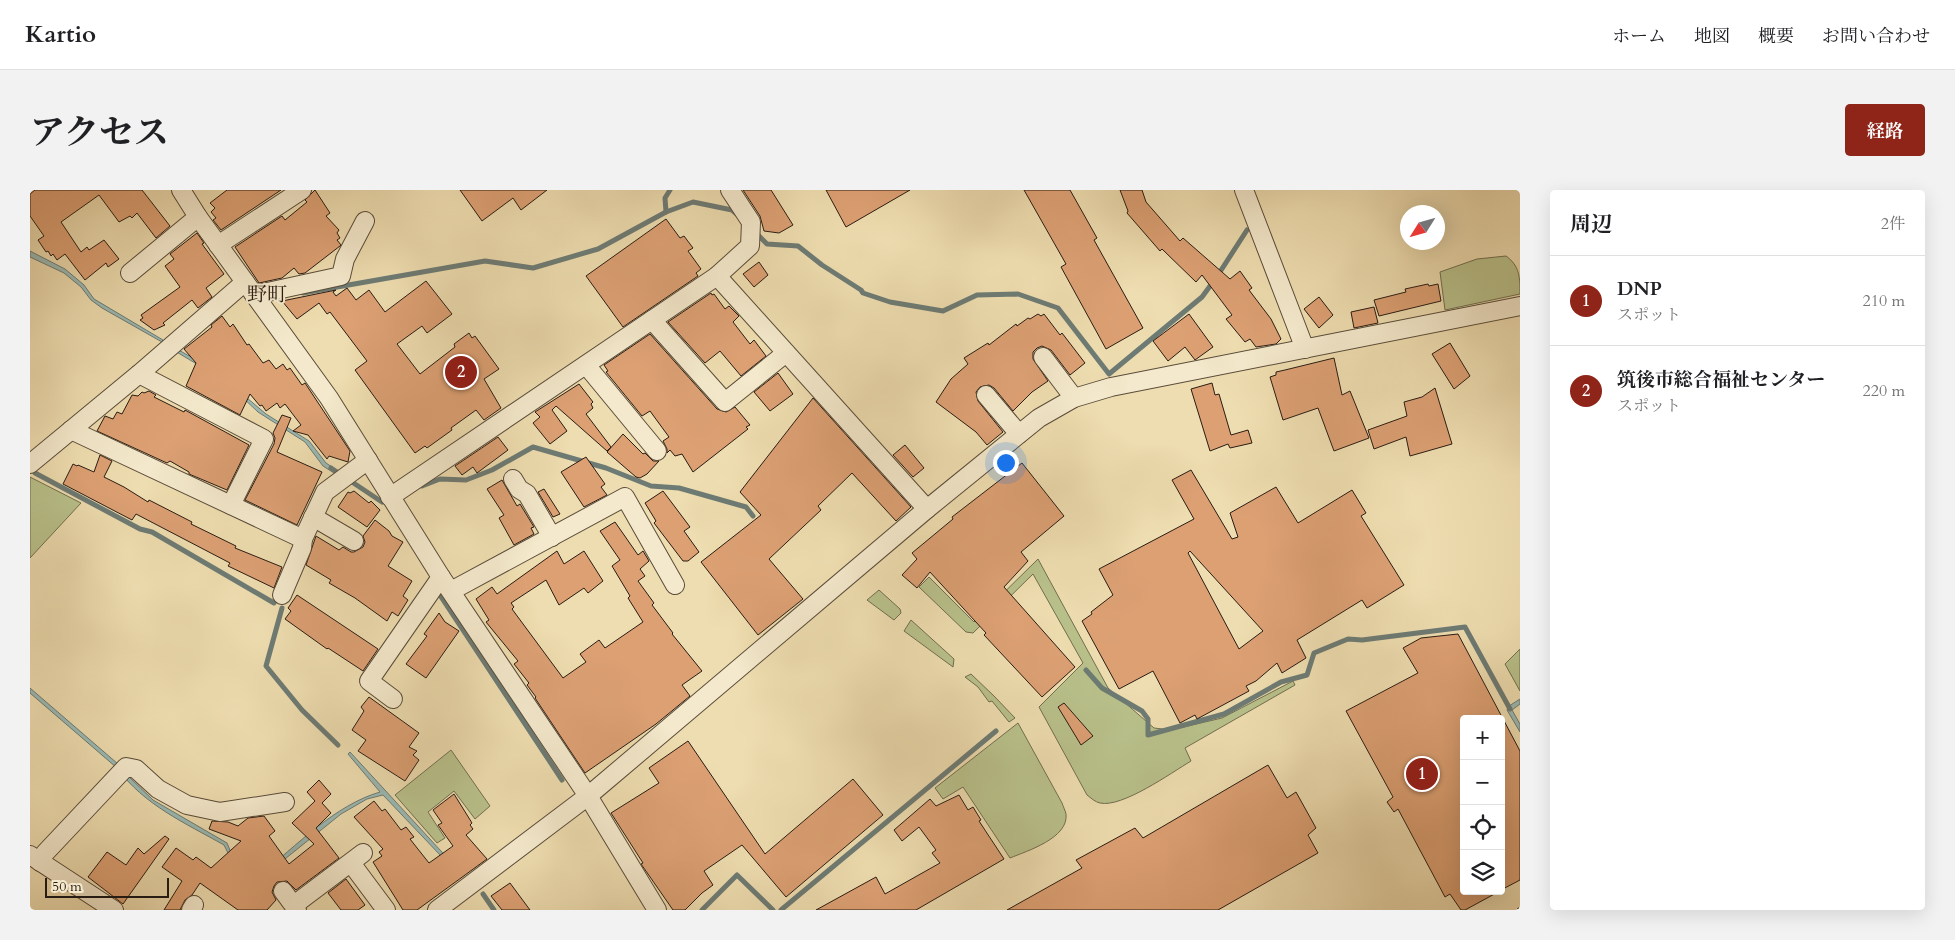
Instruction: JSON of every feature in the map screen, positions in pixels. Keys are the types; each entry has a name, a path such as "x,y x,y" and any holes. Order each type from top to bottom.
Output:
{"street":[{"path":"181,190 198,217 329,398 446,584 588,796 657,910"},
{"path":"218,245 302,190"},
{"path":"390,497 717,276 750,246 751,222 730,190"},
{"path":"1244,190 1305,349"},
{"path":"130,273 198,217"},
{"path":"30,464 138,374 250,289 341,276 345,259 365,220"},
{"path":"717,276 927,509"},
{"path":"437,910 588,796 927,509 1038,418 1074,398 1111,387 1520,306"},
{"path":"652,320 725,402 786,353"},
{"path":"1043,357 1074,398"},
{"path":"586,365 658,451"},
{"path":"138,374 264,439 231,505"},
{"path":"986,395 1020,434"},
{"path":"71,430 303,538"},
{"path":"282,595 302,548 303,538 325,492 368,460"},
{"path":"513,479 519,489 528,494 552,537"},
{"path":"393,699 369,681 446,584 552,537 625,497 675,586"},
{"path":"313,516 354,540"},
{"path":"35,858 46,853 126,767 136,769 158,789 187,804 220,812 285,802"},
{"path":"35,858 114,910"},
{"path":"283,891 296,908 357,858 386,910"}],"green space":[{"path":"1506,256 1517,268 1520,294 1445,310 1440,272 1477,259"},
{"path":"30,477 81,503 30,558"},
{"path":"1038,559 1108,688 1154,728 1171,730 1222,718 1293,681 1295,685 1185,748 1191,761 1159,781 1121,800 1109,803 1096,802 1087,795 1039,707 1083,663 1033,574 973,633 966,632 919,587 929,577 974,622"},
{"path":"879,590 900,609 901,613 894,620 867,600"},
{"path":"911,620 954,659 953,667 904,631"},
{"path":"1520,649 1520,691 1505,664"},
{"path":"971,674 1015,718 1009,722 992,701 989,702 978,687 965,677"},
{"path":"1018,723 1062,803 1066,814 1061,830 1054,837 1010,858 963,787 943,799 935,788"},
{"path":"451,750 490,806 475,819 454,791 428,812 445,838 437,843 395,795"}],"water":[{"path":"30,251 65,269 84,285 94,299 163,340 162,342 102,308 91,300 81,287 64,273 30,257"},
{"path":"177,349 215,371 266,414 309,441 326,463 335,469 336,472 334,473 323,466 305,442 258,412 225,381 175,351"},
{"path":"30,688 118,764 153,800 227,843 232,855 260,875 332,816 363,798 380,792 348,754 350,752 463,875 461,877 383,795 367,799 341,814 260,879 230,857 224,845 152,803 117,768 30,693"},
{"path":"1520,699 1520,704 1512,710 1520,724 1520,732 1507,710 1509,706"}],"building":[{"path":"35,190 142,190 170,226 156,238 137,213 132,218 130,216 119,222 99,195 61,222 81,252 87,247 89,250 104,240 119,259 108,267 106,263 85,280 65,254 57,260 53,254 51,256 48,251 46,252 38,240 44,236 30,216 30,194"},
{"path":"227,190 281,190 221,230 213,220 216,218 211,212 215,208 210,203"},
{"path":"315,190 330,213 326,216 339,230 337,233 340,238 337,240 341,245 305,273 299,274 294,268 282,278 259,283 235,247 282,216 285,220 307,202 305,200"},
{"path":"460,190 547,190 521,210 513,198 482,221"},
{"path":"743,190 771,190 793,225 779,233 764,231 760,216"},
{"path":"826,190 910,190 846,227"},
{"path":"1024,190 1070,190 1097,238 1094,240 1143,328 1106,349 1061,267 1066,264"},
{"path":"1120,190 1142,190 1146,202 1180,241 1183,238 1230,279 1240,271 1252,288 1249,290 1271,319 1281,339 1276,344 1256,347 1250,339 1245,342 1226,319 1232,315 1202,275 1196,282 1162,249 1160,251 1127,213 1128,211"},
{"path":"666,219 680,238 684,236 693,248 688,251 701,269 696,273 698,276 623,327 586,276"},
{"path":"197,233 204,243 202,244 224,274 206,288 212,297 198,308 192,300 163,323 165,325 154,330 140,320 143,318 141,315 180,287 165,266 174,259 170,254"},
{"path":"759,262 768,275 754,287 743,274"},
{"path":"426,281 452,314 427,333 422,326 397,344 420,374 455,347 454,344 469,333 472,338 475,336 499,369 484,379 501,408 484,420 476,410 427,448 425,446 415,453 355,370 367,361 330,312 327,314 319,303 297,319 282,301 336,290 333,292 336,296 347,288 356,300 369,290 385,312"},
{"path":"1428,284 1429,286 1438,284 1441,301 1379,316 1374,300 1406,292 1405,289"},
{"path":"711,293 712,295 714,294 725,309 729,306 739,316 733,322 750,344 754,340 766,356 741,376 720,351 705,363 668,322"},
{"path":"1319,297 1333,315 1319,328 1304,309"},
{"path":"1374,307 1378,323 1354,328 1351,312"},
{"path":"1038,314 1041,316 1044,314 1060,335 1062,333 1085,363 1070,375 1051,350 1042,346 1037,348 1033,352 1033,359 1048,381 1032,392 1013,411 994,388 989,385 980,387 976,392 978,401 1003,432 987,445 976,432 936,402 951,379 968,364 964,358 988,343 989,345 1016,324 1017,326"},
{"path":"1189,314 1213,347 1195,360 1185,347 1168,361 1153,341"},
{"path":"222,316 230,327 233,324 247,345 249,344 263,363 269,360 276,369 283,364 287,370 290,368 302,385 305,383 350,451 348,462 329,456 327,459 308,435 293,431 301,425 285,404 280,408 277,403 266,411 250,394 240,415 186,386 196,363 184,349 212,327 211,325"},
{"path":"650,334 717,409 726,412 735,407 750,425 746,427 748,429 693,472 682,454 675,456 670,450 667,453 663,441 669,437 650,411 642,416 606,372 608,371 604,365"},
{"path":"1450,343 1470,376 1454,389 1432,354"},
{"path":"1334,358 1342,395 1350,391 1369,438 1334,451 1318,408 1283,420 1270,377 1276,375 1276,372"},
{"path":"778,373 793,394 770,411 754,392"},
{"path":"1212,383 1215,395 1219,394 1231,435 1248,430 1252,443 1230,448 1228,444 1210,451 1191,389"},
{"path":"579,384 593,402 591,404 593,408 586,414 611,447 607,451 556,406 552,410 567,431 550,444 533,423 540,417 535,412"},
{"path":"1435,388 1452,444 1410,456 1406,437 1374,449 1368,430 1407,416 1404,402 1422,397"},
{"path":"149,391 156,395 154,397 184,412 185,410 249,445 227,490 189,474 189,472 170,461 167,463 97,431 105,416 113,419 117,412 122,414 132,395 138,396 142,392"},
{"path":"813,398 911,507 896,521 852,473 818,506 821,510 769,559 803,599 758,635 701,562 761,515 740,492"},
{"path":"282,415 291,418 277,452 322,472 297,525 245,500 274,444 275,438 273,433"},
{"path":"623,434 643,454 645,453 653,461 659,461 647,474 640,478 636,477 607,452"},
{"path":"498,437 508,450 477,473 473,467 462,475 455,466"},
{"path":"905,445 924,468 913,477 893,455"},
{"path":"100,455 112,461 104,477 148,502 149,500 192,522 191,524 236,546 235,548 282,567 274,588 228,566 230,563 136,514 132,520 63,484 73,464 94,472"},
{"path":"586,457 605,484 601,487 607,495 584,507 561,472"},
{"path":"1022,463 1064,516 1021,552 1028,561 1004,587 1075,667 1042,697 984,635 986,633 930,572 917,588 902,575 917,559 912,553 953,519 952,517"},
{"path":"1191,470 1232,539 1238,537 1230,513 1276,487 1298,523 1352,490 1366,513 1361,516 1404,585 1367,608 1362,600 1297,640 1306,658 1282,673 1277,663 1256,681 1246,686 1249,691 1197,719 1195,715 1180,723 1153,671 1119,689 1082,621 1113,595 1099,569 1194,519 1172,480","holes":["1190,551 1263,631 1239,649 1188,553"]},
{"path":"502,480 517,506 520,504 534,527 531,528 534,534 514,545 499,518 504,515 487,489"},
{"path":"544,489 560,514 553,517 538,492"},
{"path":"354,491 369,503 371,501 380,510 367,527 338,507 348,492"},
{"path":"663,491 690,527 684,531 699,552 688,561 683,561 654,523 656,521 645,503"},
{"path":"375,520 389,531 392,536 403,542 388,566 412,581 403,596 408,600 398,616 392,612 387,621 355,598 329,583 331,580 306,565 316,536 339,550 343,547 354,552 363,547 365,542 363,536"},
{"path":"615,522 638,555 643,551 649,561 640,569 645,576 638,581 654,603 652,605 672,634 702,671 682,685 690,696 656,724 585,773 535,698 527,685 529,683 514,664 518,661 486,622 489,620 476,599 492,587 497,594 557,551 564,564 584,551 603,581 588,593 584,588 559,605 546,580 511,603 514,607 512,609 563,678 586,662 580,654 599,640 605,648 643,622 612,566 620,560 600,531"},
{"path":"297,595 378,649 363,671 327,649 285,619 291,611 288,608"},
{"path":"439,613 445,622 459,631 426,678 406,664 427,636 424,634"},
{"path":"1458,634 1501,715 1460,715 1460,895 1493,895 1465,910 1461,910 1450,894 1445,897 1398,809 1394,812 1387,802 1393,797 1346,711 1418,673 1403,648 1421,638"},
{"path":"369,697 419,733 409,747 417,751 413,755 419,760 405,781 358,751 366,740 352,730 364,711 361,707"},
{"path":"1064,703 1093,736 1081,745 1058,707"},
{"path":"1505,723 1520,751 1520,880 1505,888"},
{"path":"688,741 765,854 853,779 883,815 786,897 742,845 704,871 713,885 685,910 673,910 641,864 643,863 611,813 659,783 649,768"},
{"path":"1268,765 1287,798 1296,792 1316,828 1308,835 1318,853 1218,910 1007,910 1082,868 1076,860 1135,828 1143,838"},
{"path":"319,780 331,794 322,803 331,813 316,828 339,858 296,890 287,881 277,882 272,892 276,900 267,910 238,910 200,883 192,895 185,900 180,910 164,910 182,881 162,867 176,848 193,860 196,857 211,868 241,841 209,829 212,821 228,822 238,826 248,818 264,816 275,831 269,836 289,864 314,844 292,823 315,801 307,792"},
{"path":"454,794 472,823 470,825 473,829 466,835 487,859 417,910 403,910 373,862 382,856 379,852 383,849 354,817 374,801 382,811 385,809 401,830 406,827 414,837 410,839 429,863 453,846 438,825 442,823 433,810"},
{"path":"959,795 968,810 973,807 981,820 979,821 1004,859 916,910 816,910 876,877 885,894 940,863 932,853 936,850 919,827 902,841 894,830 930,799 936,806"},
{"path":"165,836 169,839 123,904 88,877 107,852 126,865 138,848 144,854"},
{"path":"346,879 365,905 358,910 341,910 328,893"},
{"path":"510,883 530,910 502,910 491,896"}],"waterway":[{"path":"666,212 665,198 670,190"},
{"path":"303,293 485,261 533,268 598,249 666,212 693,202 732,210 739,216"},
{"path":"1218,275 1247,230"},
{"path":"756,233 767,244 798,246 863,293 890,302 943,311 977,295 1018,294 1058,308 1109,374 1202,297 1213,282"},
{"path":"422,486 440,479 466,480 492,470 533,447 606,468 651,486 679,488 746,507 753,516"},
{"path":"331,468 382,502"},
{"path":"35,473 140,529 152,532 274,603"},
{"path":"440,595 562,780"},
{"path":"282,608 266,666 302,710 338,745"},
{"path":"1086,670 1102,688 1142,711 1148,719 1148,735 1224,714 1281,682 1307,675 1314,653 1348,639 1362,640 1465,627 1510,709"},
{"path":"781,910 996,731"},
{"path":"702,910 737,875 773,910"},
{"path":"483,894 494,910"}],"place":[{"name":"筑後市総合福祉センター","path":"461,372"},
{"name":"DNP","path":"1422,774"}],"district":[{"name":"野町","path":"267,294"}]}
